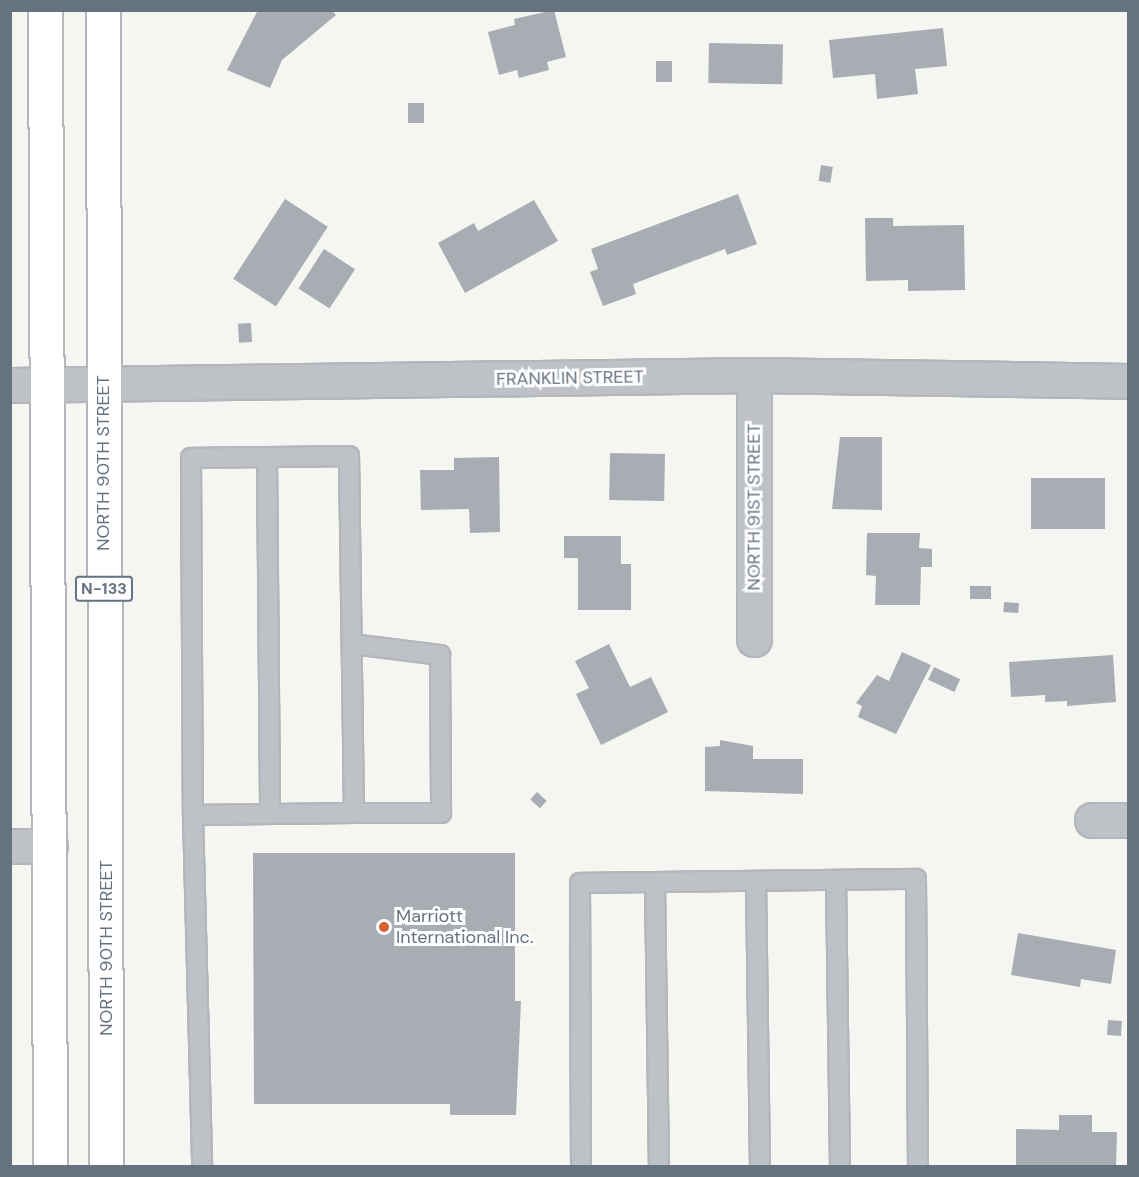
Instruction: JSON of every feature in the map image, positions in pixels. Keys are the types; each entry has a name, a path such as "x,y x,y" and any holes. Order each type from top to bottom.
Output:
{"main road":[{"name":"N-133","path":"45,10 50,1167"},
{"name":"NORTH 90TH STREET","path":"103,10 102,386 106,1167"}],"street":[{"name":"FRANKLIN STREET","path":"10,386 754,375 1128,381"},
{"name":"NORTH 91ST STREET","path":"754,375 754,639"},
{"path":"1092,820 1128,820"},
{"path":"10,846 50,846"}],"lane":[{"path":"202,1167 193,815 191,458 349,456 354,813"},
{"path":"267,457 270,814"},
{"path":"193,815 441,813 440,655 352,644"},
{"path":"581,1167 580,883 916,879 918,1167"},
{"path":"836,880 840,1167"},
{"path":"756,881 760,1167"},
{"path":"655,883 658,1167"}],"building":[{"path":"258,10 332,10 336,15 282,60 270,88 227,70"},
{"path":"554,10 566,57 547,62 549,70 519,78 517,70 499,75 488,32 515,25 514,19"},
{"path":"943,28 947,66 915,69 918,94 877,99 875,74 833,78 829,40"},
{"path":"709,43 783,44 782,84 708,83"},
{"path":"656,61 672,61 672,82 656,82"},
{"path":"408,103 424,103 424,123 408,123"},
{"path":"821,165 833,167 830,183 818,181"},
{"path":"738,194 757,244 727,255 725,249 633,284 636,294 603,306 590,272 598,269 591,249"},
{"path":"285,199 328,227 276,306 233,279"},
{"path":"534,200 558,241 465,293 438,243 474,223 478,231"},
{"path":"865,218 893,218 893,226 964,225 965,290 908,291 908,280 866,281"},
{"path":"324,249 355,269 329,309 298,288"},
{"path":"251,323 252,342 239,343 238,324"},
{"path":"840,437 882,437 882,510 832,509"},
{"path":"610,453 665,454 664,501 609,500"},
{"path":"499,457 500,532 470,533 469,509 421,510 420,470 454,470 454,458"},
{"path":"1031,478 1105,478 1105,529 1031,529"},
{"path":"867,533 920,533 919,548 932,549 932,567 921,567 920,605 875,605 876,576 866,575"},
{"path":"564,536 621,536 621,564 631,564 631,610 578,610 578,558 564,558"},
{"path":"970,586 991,586 991,599 970,599"},
{"path":"1004,602 1019,603 1018,613 1003,612"},
{"path":"609,644 630,687 651,677 668,712 601,745 576,694 589,688 575,661"},
{"path":"902,652 931,665 896,734 858,717 862,706 856,703 877,675 889,681"},
{"path":"1113,655 1116,702 1067,706 1067,701 1045,702 1045,695 1011,697 1009,662"},
{"path":"934,667 960,679 954,692 928,680"},
{"path":"720,740 753,746 753,759 803,759 803,794 705,791 705,747 720,746"},
{"path":"537,792 547,801 540,808 530,799"},
{"name":"Marriott International Inc.","path":"253,853 515,853 515,1001 521,1001 516,1115 450,1115 450,1104 254,1104"},
{"path":"1018,933 1116,950 1111,984 1081,979 1080,987 1011,975"},
{"path":"1108,1020 1122,1021 1121,1036 1107,1035"},
{"path":"1059,1115 1092,1115 1092,1132 1117,1132 1116,1166 1016,1166 1016,1129 1059,1130"}],"place":[{"name":"Marriott International Inc.","path":"384,927"}]}
